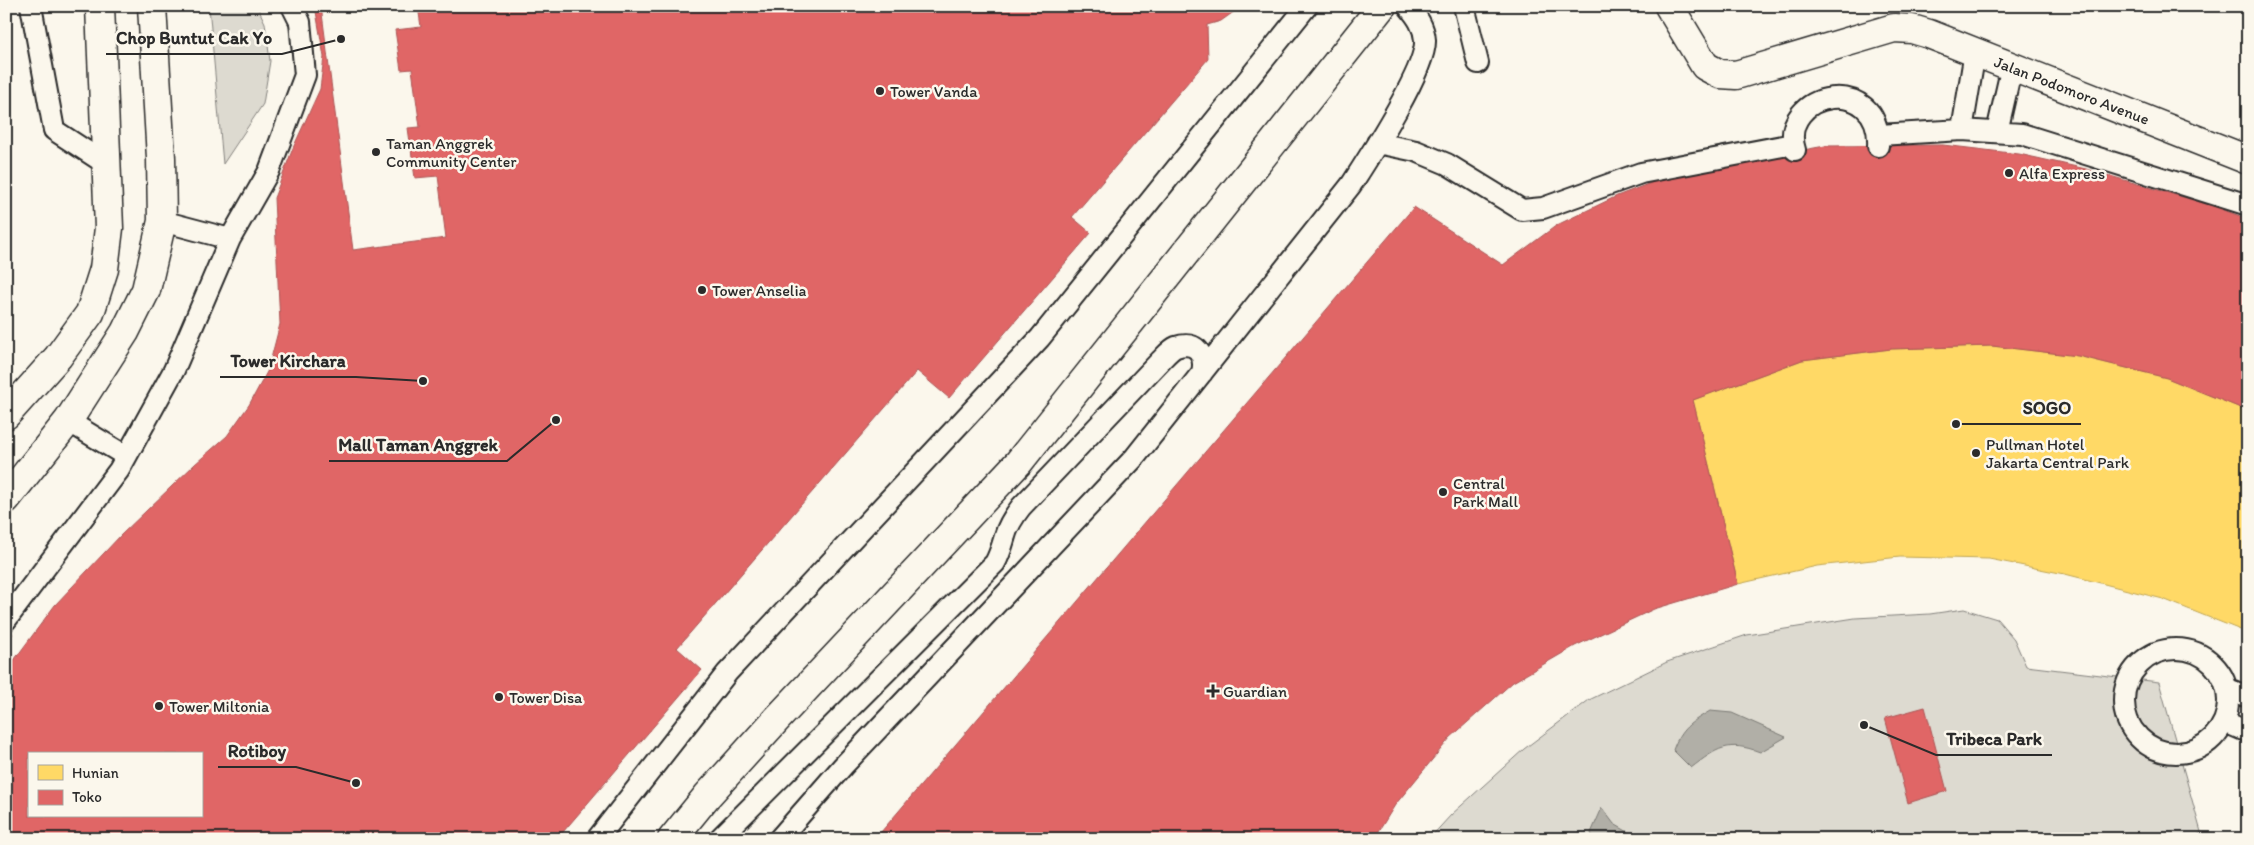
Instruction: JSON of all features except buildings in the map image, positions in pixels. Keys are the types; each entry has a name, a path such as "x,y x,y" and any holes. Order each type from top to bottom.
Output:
{"street":[{"path":"6,415 58,357 90,313 104,269 108,236 100,6"},
{"path":"6,499 68,421 125,332 146,290 162,220 161,158 152,6"},
{"path":"672,839 707,796 770,727 1019,462 1382,6"},
{"name":"Jalan Podomoro Avenue","path":"1670,6 1705,66 1720,74 1736,75 1894,28 1912,29 2012,66 2248,160"}],"lane":[{"path":"31,6 54,130 106,164"},
{"path":"6,620 119,470 174,370 230,239 270,171 305,75 300,22 292,6"},
{"path":"596,839 727,674 1040,338 1307,6"},
{"path":"779,839 843,766 1135,457 1351,185 1377,143 1422,59 1425,40 1420,21 1408,6"},
{"path":"1464,6 1478,64"},
{"path":"1962,130 1975,52"},
{"path":"1997,132 2012,66"},
{"path":"1377,143 1416,151 1447,164 1522,210 1543,208 1641,173 1794,147 1794,129 1801,115 1811,104 1832,97 1854,100 1866,108 1874,120 1878,140 1962,130 2022,134 2248,204"},
{"path":"162,220 230,239"},
{"path":"719,839 995,563 1002,552 1008,528 1021,508 1161,360 1175,348 1187,345 1197,349 1202,354 1204,363 1202,373"},
{"path":"68,421 126,456"},
{"path":"1002,552 1018,559 1038,559"},
{"path":"2179,649 2196,652 2210,661 2221,674 2228,689 2229,706 2225,722 2216,736 2202,747 2185,753 2166,753 2150,747 2136,735 2127,719 2123,702 2126,684 2135,668 2147,658 2163,650 2179,649"},
{"path":"2228,689 2248,697"},
{"path":"2225,722 2248,732"}],"shaded area":[{"path":"209,6 257,6 265,23 270,61 263,104 223,164"},
{"path":"1964,609 1997,619 2014,639 2026,666 2159,682 2201,832 2193,839 1429,839 1451,815 1524,749 1589,700 1667,662 1747,635 1855,618 1930,614"},
{"path":"1710,711 1732,713 1786,737 1760,752 1749,748 1723,748 1708,755 1691,768 1673,750 1683,731"},
{"path":"1602,808 1614,824 1630,833 1634,839 1594,839 1591,833"}],"place":[{"name":"Chop Buntut Cak Yo","path":"341,39"},
{"name":"Tower Vanda","path":"880,91"},
{"name":"Taman Anggrek Community Center","path":"376,152"},
{"name":"Alfa Express","path":"2009,173"},
{"name":"Tower Anselia","path":"702,290"},
{"name":"Tower Kirchara","path":"423,381"},
{"name":"Mall Taman Anggrek","path":"556,420"},
{"name":"SOGO","path":"1956,424"},
{"name":"Pullman Hotel Jakarta Central Park","path":"1976,453"},
{"name":"Central Park Mall","path":"1443,492"},
{"name":"Guardian","path":"1213,691"},
{"name":"Tower Disa","path":"499,697"},
{"name":"Tower Miltonia","path":"159,706"},
{"name":"Tribeca Park","path":"1864,725"},
{"name":"Rotiboy","path":"356,783"}]}
